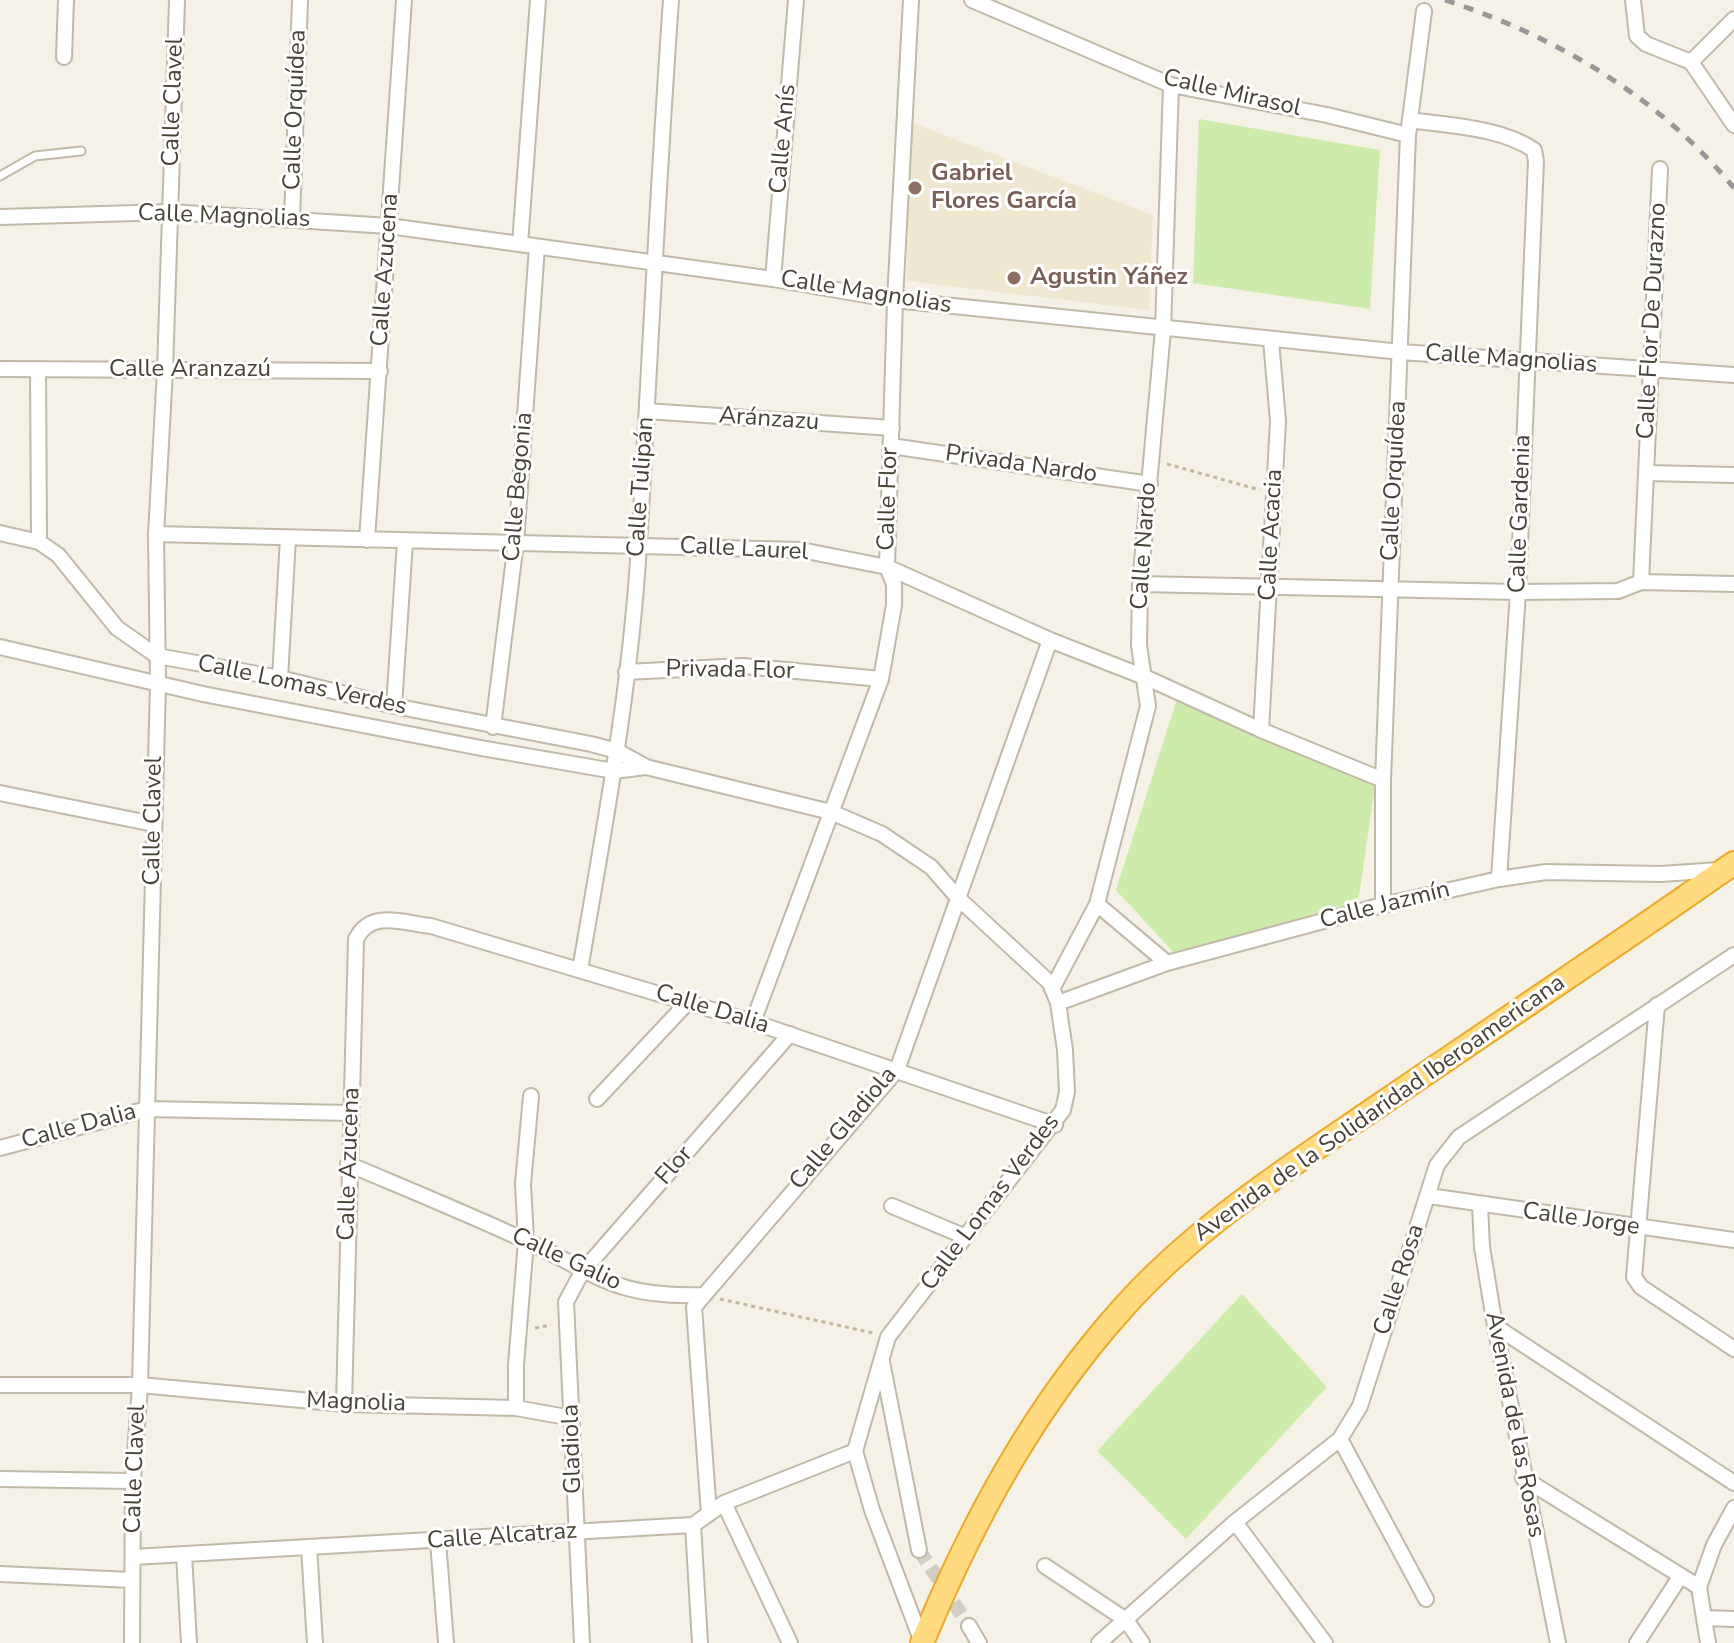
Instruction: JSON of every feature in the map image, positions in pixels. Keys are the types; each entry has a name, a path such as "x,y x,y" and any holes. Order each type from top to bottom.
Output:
{"highway":[{"name":"Avenida de la Solidaridad Iberoamericana","path":"922,1643 970,1534 1041,1409 1125,1306 1173,1258 1261,1188 1729,866"}],"street":[{"path":"64,57 66,0"},
{"name":"Calle Clavel","path":"132,1643 133,1481 140,1385 158,683 156,534 165,370 177,0"},
{"name":"Calle Orquídea","path":"292,219 300,0"},
{"name":"Calle Azucena","path":"367,540 404,0"},
{"path":"520,244 538,0"},
{"name":"Calle Tulipán","path":"580,970 617,751 639,545 652,262 671,0"},
{"name":"Calle Anís","path":"773,279 796,0"},
{"name":"Calle Flor","path":"753,1022 881,679 894,605 894,584 887,567 895,300 911,0"},
{"name":"Calle Mirasol","path":"972,0 1171,85 1409,128 1490,133 1534,150"},
{"path":"1633,0 1637,36 1646,44 1691,62 1734,125"},
{"name":"Calle Orquídea","path":"1383,905 1383,780 1409,128 1424,11"},
{"path":"1691,62 1734,19"},
{"name":"Calle Nardo","path":"1055,996 1097,904 1148,706 1147,678 1139,645 1140,584 1163,330 1171,85"},
{"name":"Calle Gardenia","path":"1499,879 1518,592 1534,150"},
{"name":"Calle Flor De Durazno","path":"1641,582 1660,169"},
{"name":"Calle Magnolias","path":"0,217 170,212 389,226 773,279 895,300 1163,330 1526,362 1734,375"},
{"name":"Calle Begonia","path":"493,727 516,542 537,247"},
{"name":"Calle Acacia","path":"1261,730 1278,421 1271,340"},
{"name":"Calle Aranzazú","path":"0,369 380,371"},
{"path":"38,369 39,542"},
{"name":"Aránzazu","path":"647,411 892,428"},
{"name":"Privada Nardo","path":"891,446 1150,484"},
{"path":"1646,473 1734,475"},
{"name":"Calle Lomas Verdes","path":"0,533 39,542 58,555 117,628 157,656 280,678 394,706 617,751 646,767 831,812 882,834 931,867 1055,996 1067,1092 1055,1125 888,1337 855,1451"},
{"name":"Calle Laurel","path":"156,534 801,550 887,567 1050,640 1147,678 1261,730 1383,780"},
{"path":"280,678 288,538"},
{"path":"394,706 405,542"},
{"path":"1140,584 1518,592 1618,591 1641,582 1734,584"},
{"name":"Calle Gladiola","path":"709,1514 694,1307 897,1070 1050,640"},
{"name":"Calle Lomas Verdes","path":"0,647 158,683 614,771 646,767"},
{"name":"Privada Flor","path":"626,672 743,666 881,679"},
{"path":"0,793 154,824"},
{"name":"Calle Jazmín","path":"1055,996 1383,905 1499,879 1546,872 1661,874 1729,866"},
{"path":"1097,904 1167,963"},
{"name":"Calle Dalia","path":"363,925 376,919 431,926 753,1022 1055,1125"},
{"name":"Calle Azucena","path":"344,1404 356,939 363,925"},
{"name":"Calle Rosa","path":"1099,1643 1235,1522 1340,1439 1360,1406 1437,1165 1459,1137 1734,955"},
{"path":"597,1099 688,1002"},
{"path":"1657,1005 1634,1277 1641,1287 1734,1349"},
{"name":"Flor","path":"566,1302 582,1272 790,1034"},
{"path":"516,1408 526,1241 523,1184 531,1096"},
{"name":"Calle Dalia","path":"0,1148 147,1109 351,1113"},
{"name":"Calle Galio","path":"348,1164 526,1241 616,1288 663,1296 702,1295"},
{"name":"Calle Jorge","path":"1429,1196 1480,1206 1734,1240"},
{"path":"892,1206 966,1237"},
{"name":"Avenida de las Rosas","path":"1480,1206 1482,1247 1495,1326 1558,1643"},
{"name":"Gladiola","path":"566,1302 582,1643"},
{"path":"1495,1326 1734,1483"},
{"path":"881,1357 919,1550"},
{"name":"Magnolia","path":"0,1385 140,1385 344,1404 516,1408 572,1418"},
{"path":"1340,1439 1426,1599"},
{"path":"700,1643 693,1525 724,1503 855,1451 872,1510 922,1643"},
{"path":"1523,1478 1699,1587"},
{"path":"0,1479 133,1481"},
{"path":"724,1503 790,1643"},
{"path":"1708,1643 1699,1587 1714,1545 1734,1508"},
{"path":"1235,1522 1325,1643"},
{"name":"Calle Alcatraz","path":"133,1557 693,1525"},
{"path":"438,1541 446,1643"},
{"path":"309,1547 315,1643"},
{"path":"184,1554 189,1643"},
{"path":"1045,1566 1126,1620 1142,1643"},
{"path":"0,1574 132,1580"},
{"path":"1637,1643 1680,1577"},
{"path":"1705,1618 1734,1619"},
{"path":"969,1626 979,1643"}],"lane":[{"path":"0,176 35,156 81,151"}],"path":[{"path":"1152,459 1273,494"},
{"path":"702,1295 888,1337"},
{"path":"519,1330 566,1321"}],"shaded area":[{"path":"910,122 1153,215 1149,310 907,281"}],"green space":[{"path":"1199,119 1380,150 1370,309 1193,283"},
{"path":"1177,699 1375,786 1358,903 1173,952 1116,890"},
{"path":"1242,1294 1327,1387 1186,1539 1097,1451"}],"tunnel":[{"path":"919,1550 969,1626"}],"railway":[{"path":"1445,0 1527,32 1603,73 1673,125 1734,188"}],"place":[{"name":"Gabriel Flores García","path":"915,188"},
{"name":"Agustin Yáñez","path":"1014,278"}]}
